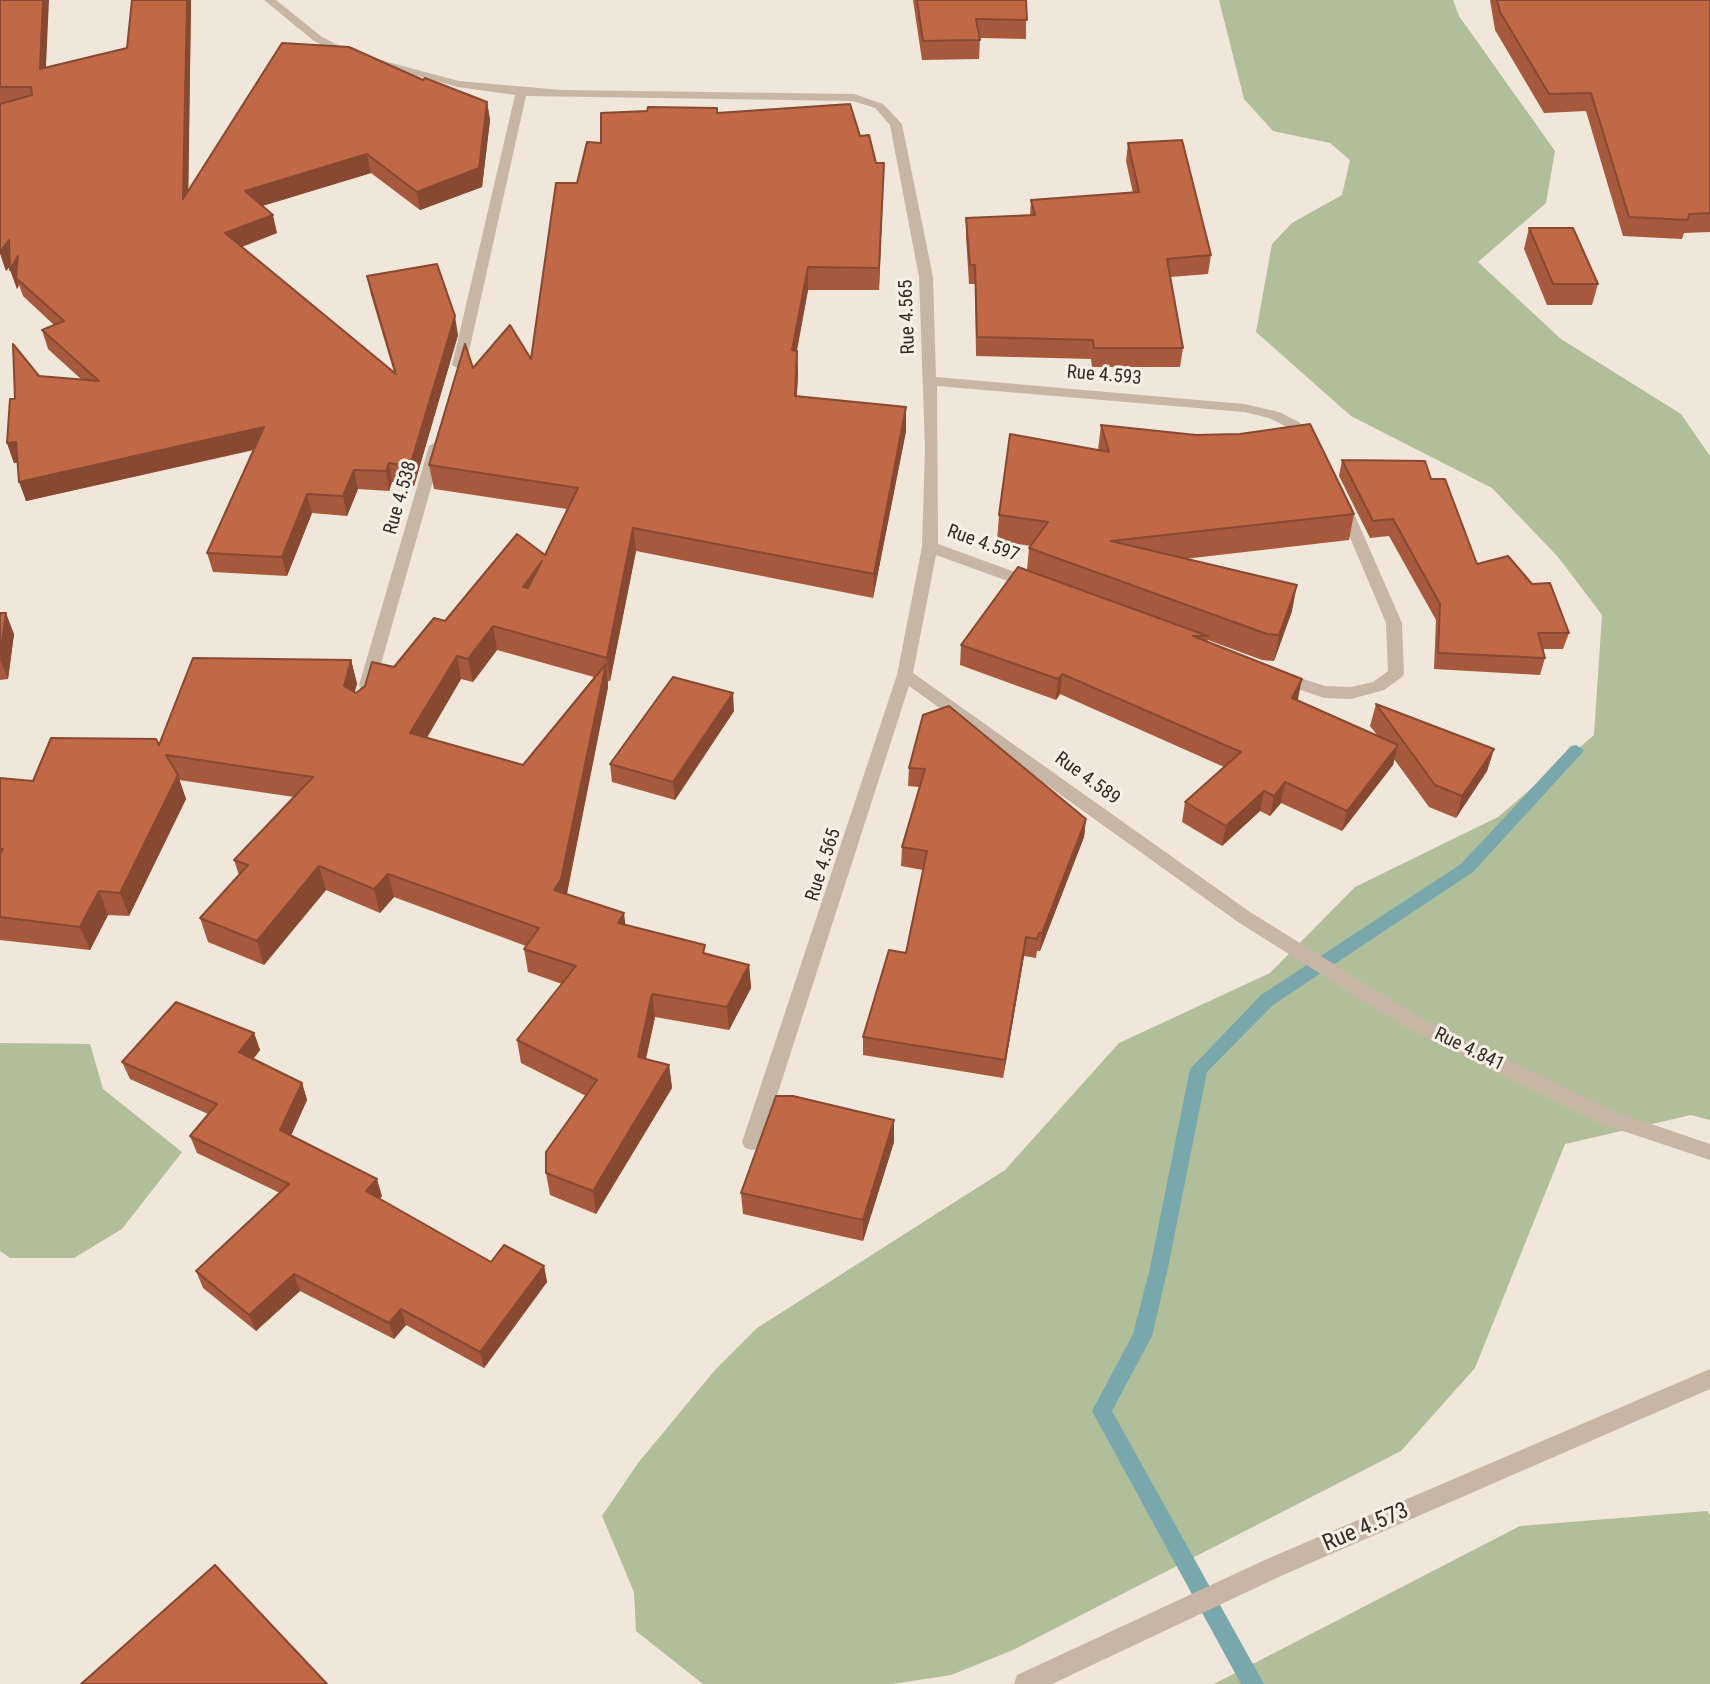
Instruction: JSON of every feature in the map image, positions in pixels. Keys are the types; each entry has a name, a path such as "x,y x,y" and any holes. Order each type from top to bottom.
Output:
{"street":[{"name":"Rue 4.565","path":"269,0 318,39 350,55 458,84 521,92 854,98 879,106 896,124 926,277 932,448 930,547 905,675 752,1142"},
{"path":"456,377 521,92"},
{"name":"Rue 4.593","path":"929,381 1244,408 1274,415 1294,425 1310,439 1322,463"},
{"name":"Rue 4.538","path":"364,696 440,430"},
{"path":"1271,673 1324,692 1352,693 1378,686 1396,673 1394,623 1335,488"},
{"name":"Rue 4.597","path":"930,547 1048,590"},
{"name":"Rue 4.589","path":"905,675 1244,917"},
{"name":"Rue 4.841","path":"1244,917 1412,1022 1606,1117 1710,1152"},
{"name":"Rue 4.573","path":"1026,1684 1275,1567 1710,1379"}],"green space":[{"path":"1219,0 1453,0 1459,16 1555,151 1546,203 1478,262 1561,339 1681,414 1710,456 1710,1120 1691,1115 1565,1144 1475,1368 1401,1451 1013,1650 951,1675 892,1684 703,1684 636,1631 634,1592 602,1516 638,1463 715,1370 757,1328 1005,1170 1119,1043 1270,973 1355,887 1498,817 1594,735 1602,615 1559,558 1492,488 1351,416 1256,332 1272,244 1292,223 1342,195 1350,160 1330,143 1273,131 1244,99"},
{"path":"0,1043 90,1044 103,1089 182,1152 122,1229 74,1258 10,1258 0,1251"},
{"path":"1707,1511 1710,1515 1710,1684 1214,1684 1520,1526"}],"building":[{"path":"0,0 43,0 40,69 127,48 132,0 187,0 183,199 282,43 349,47 423,80 425,78 487,102 479,168 417,192 367,154 245,191 273,215 225,233 396,374 367,276 437,264 455,316 410,466 389,463 386,471 354,470 343,496 307,494 282,557 207,553 264,427 19,482 16,442 7,443 10,399 15,399 13,344 39,376 99,381 42,330 64,321 16,278 18,256 10,270 9,240 0,252 0,104 32,95 31,87 0,87"},
{"path":"917,0 1026,0 1027,20 976,19 980,40 923,41"},
{"path":"1497,0 1710,0 1710,213 1689,214 1688,220 1629,217 1591,93 1549,94 1500,12"},
{"path":"850,104 860,136 869,135 876,163 884,163 879,268 808,267 792,350 797,351 795,396 906,407 874,574 633,528 607,658 493,626 468,659 457,656 410,733 523,765 606,664 561,879 554,890 624,913 618,923 705,945 703,953 749,965 727,1007 652,994 638,1057 669,1065 593,1191 546,1173 546,1152 597,1080 517,1040 576,966 524,949 539,928 388,874 374,889 319,866 257,941 200,918 248,865 234,860 313,777 166,755 178,775 120,893 99,891 80,927 0,917 0,854 3,849 0,849 0,778 33,781 51,738 156,739 159,745 193,658 351,660 344,686 356,693 365,686 372,662 394,667 434,618 445,621 517,534 545,555 578,488 429,465 465,344 473,368 510,325 531,359 556,183 577,183 587,142 601,143 601,113 647,111 648,107 717,108 717,113","holes":["542,561 528,588 523,587"]},
{"path":"1182,140 1211,255 1167,259 1183,348 1094,348 1093,340 977,337 975,265 970,265 966,218 1035,215 1031,200 1139,192 1128,143"},
{"path":"1529,228 1573,228 1598,284 1553,284"},
{"path":"1310,424 1354,514 1111,541 1297,585 1279,635 1267,634 1029,548 1048,522 999,515 1010,434 1109,452 1101,425 1196,435 1240,434"},
{"path":"1342,460 1425,461 1431,479 1445,479 1477,564 1508,556 1532,584 1550,583 1569,633 1538,633 1545,658 1438,653 1440,604 1393,519 1373,521"},
{"path":"1018,567 1208,636 1193,636 1302,679 1292,698 1398,745 1347,811 1285,782 1274,796 1264,791 1226,826 1185,802 1241,752 1062,674 1058,679 961,645"},
{"path":"0,613 6,613 0,655"},
{"path":"673,677 733,693 673,782 610,764"},
{"path":"1376,704 1494,749 1462,796 1435,785"},
{"path":"949,706 1086,819 1042,933 1039,933 1037,939 1026,937 1005,1060 863,1037 889,950 906,953 927,851 902,847 925,769 909,768 923,715"},
{"path":"176,1002 254,1033 239,1052 302,1083 280,1130 377,1179 366,1191 491,1262 504,1245 544,1266 480,1352 401,1309 389,1323 294,1274 249,1315 196,1271 289,1184 190,1136 217,1104 122,1062"},
{"path":"776,1096 793,1096 894,1120 863,1220 741,1193"},
{"path":"215,1565 327,1684 81,1684"}],"waterway":[{"path":"1253,1684 1102,1411 1142,1336 1159,1268 1199,1069 1267,1000 1467,868 1576,750"}]}
